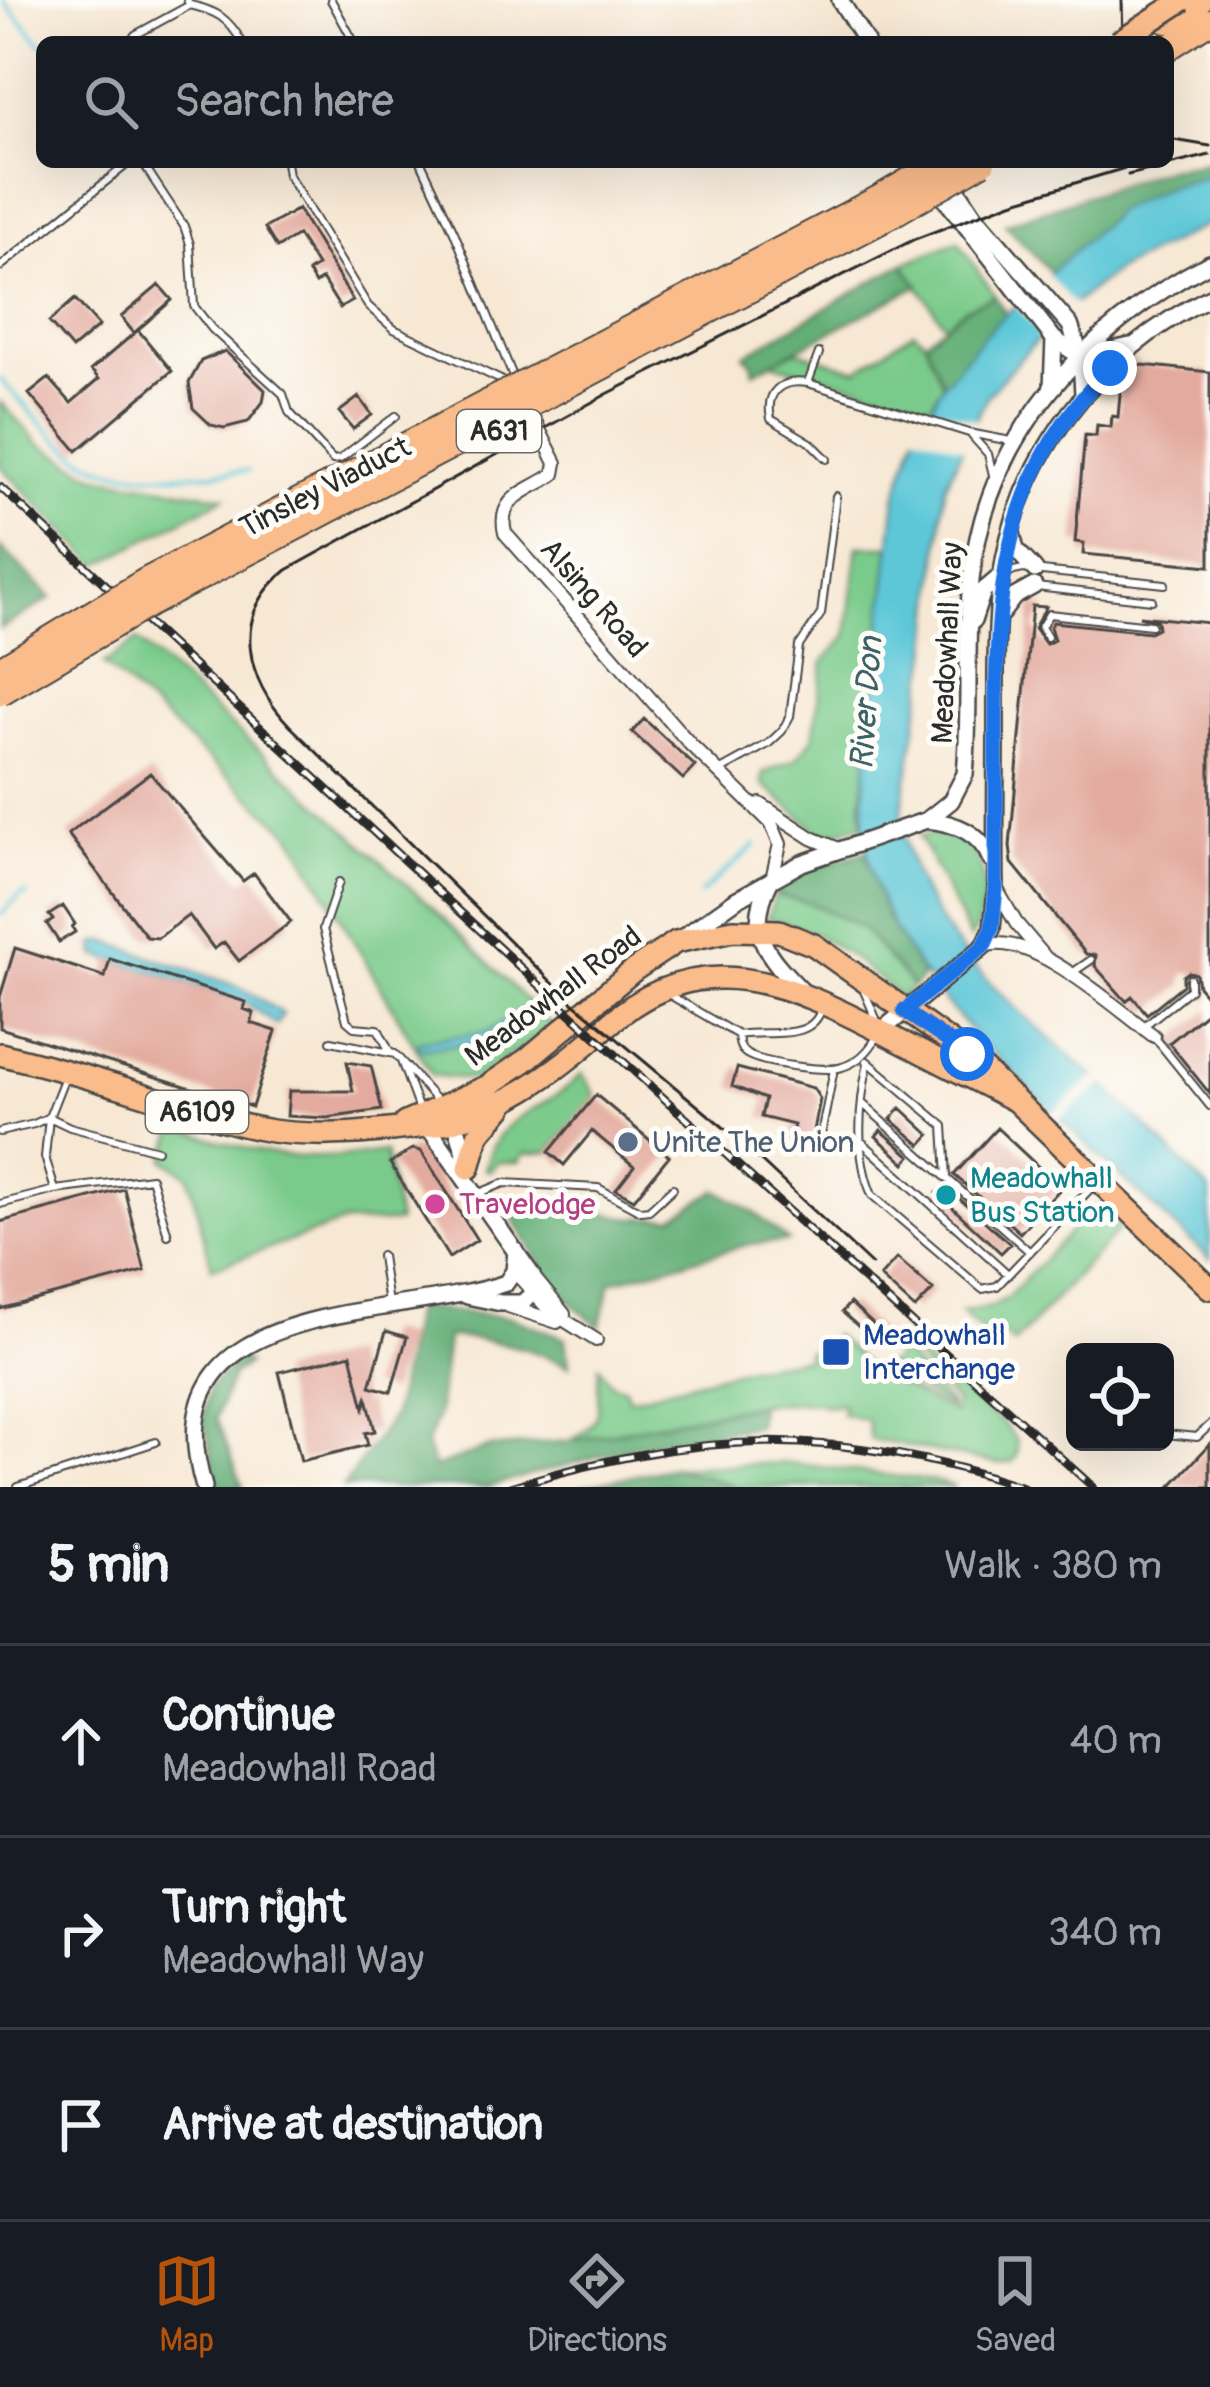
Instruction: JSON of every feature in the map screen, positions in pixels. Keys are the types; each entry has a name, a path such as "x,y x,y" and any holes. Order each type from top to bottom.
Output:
{"highway":[{"path":"1149,36 1205,11"},
{"path":"1174,42 1205,11"},
{"name":"Tinsley Viaduct","path":"0,669 145,581 929,168"},
{"name":"Tinsley Viaduct","path":"0,697 152,603 883,220 973,168"}],"main road":[{"path":"1127,36 1183,0"},
{"name":"Tinsley Viaduct","path":"0,658 140,576 910,168"},
{"name":"Tinsley Viaduct","path":"0,697 154,610 882,231 988,168"},
{"name":"Meadowhall Road","path":"435,1116 526,1060 620,981 676,942 733,930 759,929 797,937 967,1054 1210,1288"},
{"name":"Meadowhall Road","path":"0,1054 256,1128 326,1135 400,1126 516,1094 571,1058 613,1020 660,991 699,980 737,978 811,996 1014,1100"},
{"path":"469,1168 478,1135 516,1094"}],"street":[{"path":"840,0 854,36"},
{"path":"840,0 862,36"},
{"path":"925,168 1010,286 1052,335 1081,357 1133,346"},
{"path":"943,168 975,216 1066,321 1081,357 1083,394"},
{"name":"Meadowhall Way","path":"927,820 951,801 965,774 969,629 979,536 1014,443 1052,387 1105,331 1210,263"},
{"path":"1177,282 1210,274"},
{"name":"Meadowhall Way","path":"984,946 992,928 996,889 998,619 1011,530 1036,468 1083,394 1133,346 1201,307 1210,297"},
{"path":"1066,321 1105,331"},
{"path":"1052,335 1052,387"},
{"name":"Alsing Road","path":"518,388 556,463 554,474 508,504 502,522 505,533 690,744 776,831 780,856 772,879"},
{"path":"1014,443 1036,468"},
{"path":"998,619 1034,578 1016,550 1011,530"},
{"path":"969,629 983,591 1002,574 982,553 979,536"},
{"name":"Alsing Road","path":"744,794 836,848"},
{"path":"759,929 764,893 772,879 836,848 927,820 950,823 978,839 994,868"},
{"name":"Meadowhall Road","path":"676,942 772,879"},
{"path":"996,889 1016,923 1047,959"},
{"name":"Meadowhall Road","path":"759,929 766,954 811,996"},
{"path":"881,1031 984,946 1010,942 1047,959 1148,1032"},
{"path":"435,1116 469,1168 477,1194"},
{"path":"435,1116 459,1175 517,1251 540,1296"},
{"path":"204,1487 194,1420 200,1394 221,1364 242,1348 286,1330 388,1304 490,1289 506,1283 514,1271 517,1251"},
{"path":"514,1271 570,1326"},
{"path":"490,1289 540,1296"},
{"path":"458,1295 570,1326 596,1340"},
{"path":"501,1304 540,1296"}],"lane":[{"path":"331,0 351,36"},
{"path":"134,36 188,3 229,20 238,36"},
{"path":"1167,36 1205,11"},
{"path":"0,267 123,168"},
{"path":"146,168 184,226 190,244 194,306 212,329 283,394 290,412 333,460 396,416"},
{"path":"287,168 368,306 394,329 518,388"},
{"name":"Alsing Road","path":"424,168 518,388"},
{"path":"808,383 819,353"},
{"path":"827,459 811,443 771,419 767,404 773,390 784,383 808,383 969,434 988,434 1014,443"},
{"path":"969,434 988,454 995,484"},
{"path":"719,771 768,743 790,716 799,646 821,614 836,496"},
{"path":"1152,600 1034,578 1011,569 1002,574 1012,582 1034,578 1165,584"},
{"path":"1047,637 1041,627 1049,614 1151,625"},
{"path":"339,882 322,928 347,1021 354,1028 379,1029 390,1052"},
{"path":"1069,974 1091,960"},
{"path":"853,973 881,1031 866,1059 861,1141 863,1175 872,1195 887,1209 982,1289 991,1289 1098,1181"},
{"path":"1190,979 1190,989 1148,1032 1210,1106"},
{"path":"660,991 723,1023 738,1035 740,1047 750,1056 820,1070 866,1059"},
{"path":"738,1035 807,1028 819,1019 811,996"},
{"path":"331,1041 400,1057 435,1116"},
{"path":"400,1057 435,1116"},
{"path":"866,1059 944,1126 947,1177"},
{"path":"821,1135 834,1069"},
{"path":"55,1190 45,1157 49,1117 67,1071"},
{"path":"862,1103 1030,1252"},
{"path":"0,1132 49,1117"},
{"path":"49,1117 157,1150"},
{"path":"861,1141 1008,1274"},
{"path":"0,1204 55,1190 151,1178 168,1235"},
{"path":"477,1194 504,1183 598,1189 641,1211 649,1210 673,1189"},
{"path":"381,1256 388,1304"},
{"path":"1174,1435 1197,1436 1210,1425"},
{"path":"18,1487 156,1442"}],"green space":[{"path":"1210,162 1210,176 1170,186 1086,243 1052,273 1005,224 1168,168"},
{"path":"958,241 995,296 966,308 945,325 903,264"},
{"path":"903,264 919,285 754,372 744,355"},
{"path":"995,296 1006,315 943,384 925,341 966,308"},
{"path":"914,331 925,341 943,384 930,406 771,363 796,350 857,370"},
{"path":"0,402 40,444 96,476 225,497 98,565 0,466"},
{"path":"858,546 891,546 873,700 861,748 868,757 863,824 824,836 763,785 763,773 796,759 813,738 824,661 847,636"},
{"path":"0,547 52,598 0,629"},
{"path":"137,640 435,910 552,1026 474,1080 432,1075 292,835 104,664"},
{"path":"943,833 971,849 983,877 982,910 970,939 919,836"},
{"path":"865,852 886,916 923,977 913,987 862,928 810,903 775,895 802,872"},
{"path":"775,895 810,903 862,928 913,987 902,998 823,939 767,918"},
{"path":"582,1073 596,1095 549,1152 524,1154 519,1162 499,1162 485,1170 491,1150 511,1123"},
{"path":"176,1126 279,1155 385,1152 398,1222 342,1223 212,1268 188,1175 165,1160"},
{"path":"717,1190 788,1241 750,1244 611,1282 600,1326 557,1286 505,1204 630,1218 674,1217"},
{"path":"1095,1205 1120,1228 1014,1344 997,1328 988,1337 961,1312 991,1307 1008,1297"},
{"path":"417,1308 510,1317 566,1338 569,1366 510,1345 447,1337 438,1416 426,1445 434,1468 488,1448 570,1441 759,1404 757,1426 643,1444 488,1487 343,1487 393,1415"},
{"path":"834,1335 872,1370 954,1413 956,1403 903,1339 945,1379 1003,1423 1017,1441 1017,1456 998,1464 870,1439 867,1420 842,1414 843,1404 819,1402 759,1404 570,1441 595,1417 599,1366 611,1383 625,1388 629,1399 753,1366 807,1358 807,1352"},
{"path":"896,1345 950,1407 879,1365 893,1362"},
{"path":"239,1358 247,1364 232,1375 216,1418 243,1487 219,1487 203,1418 210,1387"},
{"path":"790,1463 955,1487 738,1487 674,1467"},
{"path":"674,1467 738,1487 579,1487"}],"water":[{"path":"1210,176 1210,223 1117,270 1080,299 989,393 980,410 945,486 929,654 902,809 908,853 923,893 974,965 1210,1191 1210,1259 998,1058 916,964 885,910 872,873 864,815 868,757 861,748 873,700 896,497 916,433 943,384 989,330 1119,209 1170,186"},
{"path":"105,941 240,987 283,1014 276,1025 245,1002 96,955 95,944"},
{"path":"514,1016 519,1021 489,1041 419,1049 418,1041 487,1032"}],"pier":[{"path":"1045,271 1081,307 1040,346 1037,331 1012,301"},
{"path":"924,405 981,421 968,450 910,431"},
{"path":"1100,1074 1107,1081 1055,1122 1048,1116"}],"building":[{"path":"298,209 353,301 340,308 322,279 315,284 308,272 317,266 298,235 277,248 265,228"},
{"path":"159,285 172,300 134,333 121,317"},
{"path":"75,299 99,326 72,349 49,322"},
{"path":"138,330 172,371 77,451 29,394 49,378 71,403 99,379 91,370"},
{"path":"225,351 265,390 263,402 248,422 224,428 211,425 193,408 189,383 201,361"},
{"path":"1133,364 1210,372 1210,566 1083,554 1084,543 1075,542 1085,435 1096,436 1097,425 1111,427 1112,416 1118,417 1122,373 1133,373"},
{"path":"359,397 372,415 353,429 339,412"},
{"path":"1032,606 1046,607 1034,628 1046,644 1054,640 1053,622 1150,632 1158,628 1157,621 1139,616 1210,623 1210,1000 1198,986 1196,974 1189,972 1183,976 1183,985 1147,1014 1132,996 1126,1001 1095,966 1096,955 1086,954 1012,863"},
{"path":"644,719 695,766 683,779 632,732"},
{"path":"150,773 243,881 254,873 291,922 239,961 224,942 214,949 189,915 158,938 147,937 68,834"},
{"path":"63,906 75,932 59,942 47,924 53,920 49,915"},
{"path":"15,948 105,977 110,959 246,1002 244,1009 254,1013 251,1023 276,1031 252,1107 0,1028 0,997"},
{"path":"1210,1009 1210,1094 1169,1043"},
{"path":"347,1062 371,1066 382,1110 327,1118 287,1116 289,1091 353,1091"},
{"path":"737,1068 813,1088 820,1099 810,1152 788,1146 794,1125 761,1117 765,1099 732,1086"},
{"name":"Unite The Union","path":"596,1095 669,1156 634,1199 616,1189 634,1166 592,1131 564,1165 549,1152"},
{"name":"Meadowhall Bus Station","path":"901,1108 930,1135 921,1145 891,1119"},
{"name":"Meadowhall Bus Station","path":"997,1128 1061,1188 1020,1233 954,1175"},
{"path":"881,1130 911,1156 905,1163 876,1136"},
{"path":"413,1149 421,1151 477,1240 449,1258 390,1163"},
{"path":"944,1185 1010,1244 1001,1253 937,1193"},
{"path":"124,1189 145,1271 0,1309 0,1222"},
{"name":"Meadowhall Interchange","path":"897,1258 933,1290 915,1309 880,1277"},
{"path":"850,1303 888,1338 880,1346 842,1312"},
{"path":"386,1331 407,1337 391,1392 370,1386"},
{"path":"351,1354 364,1408 367,1398 375,1431 365,1433 368,1445 301,1461 279,1372"},
{"path":"1210,1444 1210,1487 1170,1487"}],"waterway":[{"path":"3,0 36,38"},
{"path":"0,379 59,440 98,465 162,475 248,471"},
{"path":"700,894 756,845"},
{"path":"0,915 26,895"}],"tram line":[{"path":"1122,0 1123,36"},
{"path":"1174,140 1210,146"},
{"path":"1174,164 1210,155"},
{"path":"872,1265 734,1136 567,997 290,726 254,668 251,627 257,607 287,570 607,394 915,239 1012,202 1125,168"},
{"path":"1128,175 1157,168"}],"railway":[{"path":"0,487 1093,1487"},
{"path":"510,1487 642,1454 766,1442 890,1453 1023,1487"}],"place":[{"name":"Unite The Union","path":"628,1142"},
{"name":"Meadowhall Bus Station","path":"946,1195"},
{"name":"Travelodge","path":"435,1204"},
{"name":"Meadowhall Interchange","path":"836,1352"}],"route":[{"path":"967,1054 904,1011 984,946 992,928 997,628 1011,530 1027,485 1062,422 1110,368"}],"water label":[{"name":"River Don","path":"865,703"}]}
